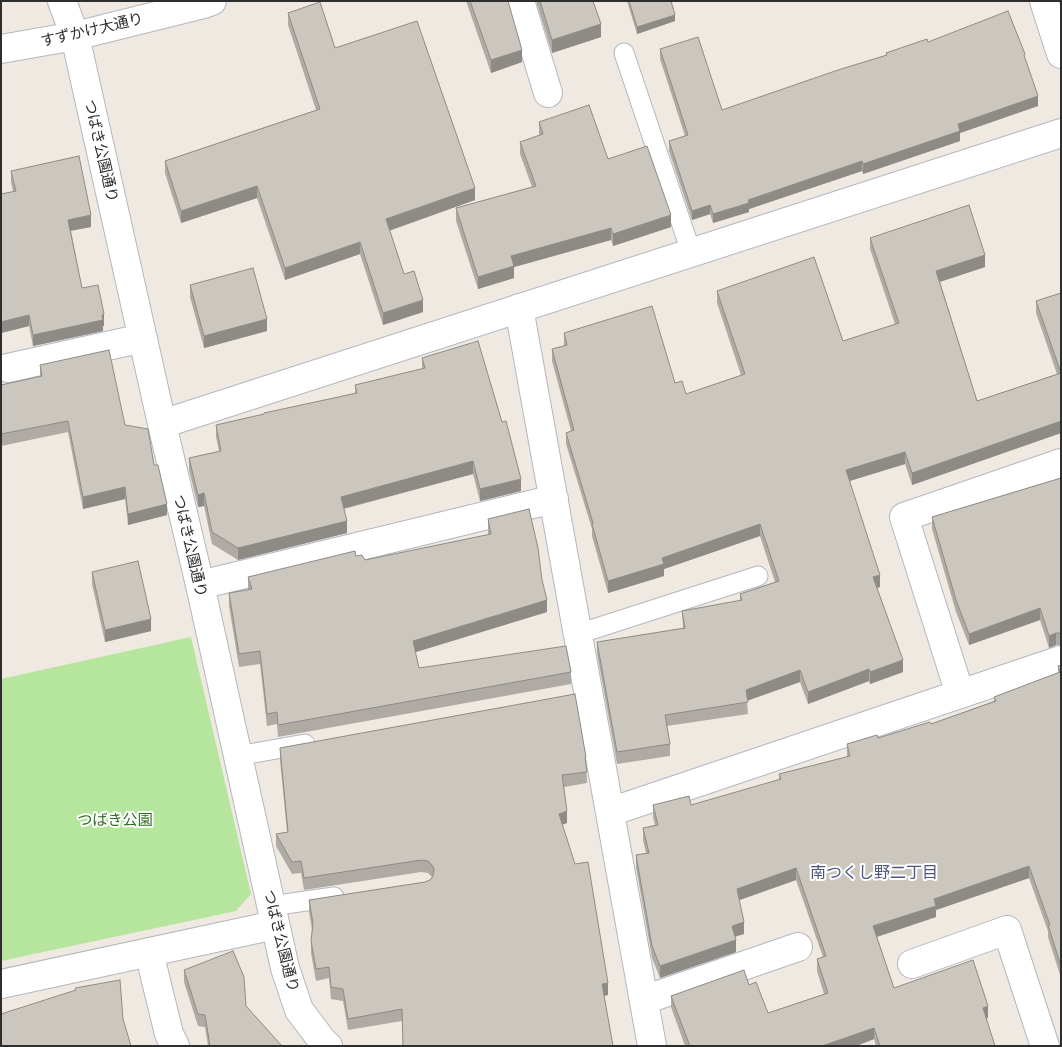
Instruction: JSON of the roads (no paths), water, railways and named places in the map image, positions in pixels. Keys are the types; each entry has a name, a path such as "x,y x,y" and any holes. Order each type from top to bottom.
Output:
{"street":[{"name":"つばき公園通り","path":"62,1 75,36 285,968 299,1010 328,1046"},
{"name":"すずかけ大通り","path":"1,49 75,36 212,1"},
{"path":"520,1 548,93"},
{"path":"1044,1 1061,54"},
{"path":"162,424 1061,132"},
{"path":"519,308 578,634 579,694 610,812 652,1046"},
{"path":"8,368 143,338"},
{"path":"960,694 904,517 1061,463"},
{"path":"200,585 554,499"},
{"path":"610,812 1061,660"},
{"path":"1,984 149,952 273,915"},
{"path":"912,964 1007,930 1044,1046"},
{"path":"644,1000 798,947"},
{"path":"149,952 169,1034 175,1046"}],"lane":[{"path":"624,53 691,252"},
{"path":"578,634 758,576"},
{"path":"237,756 325,740"},
{"path":"273,915 347,894"}],"district":[{"name":"南つくし野二丁目","path":"874,873"}],"park label":[{"name":"つばき公園","path":"115,820"}]}
